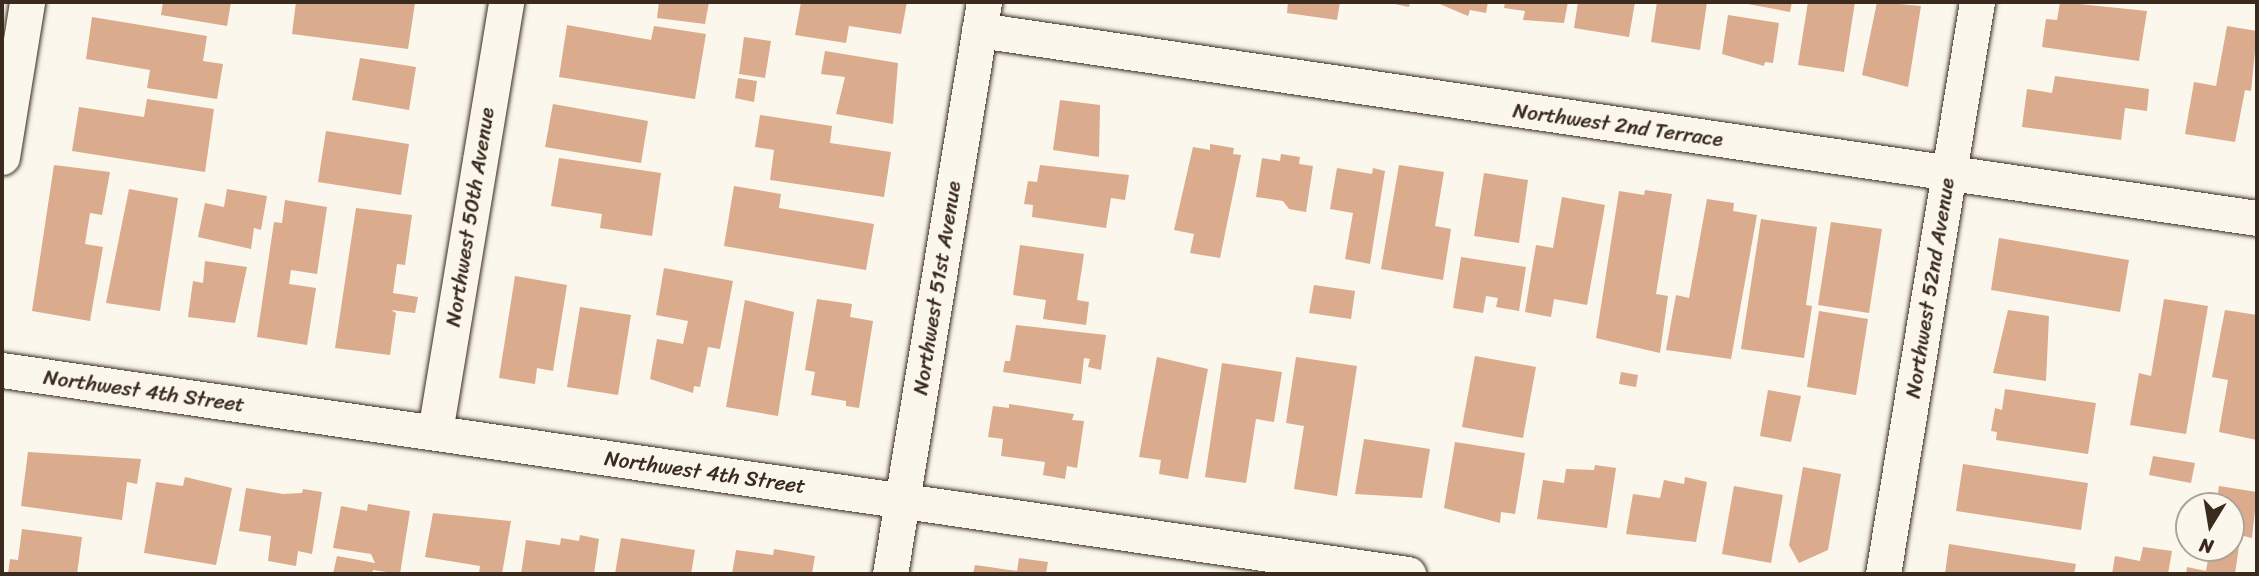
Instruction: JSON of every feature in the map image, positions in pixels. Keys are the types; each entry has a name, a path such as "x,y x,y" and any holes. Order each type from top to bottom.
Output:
{"street":[{"path":"2,157 27,2"},
{"name":"Northwest 50th Avenue","path":"435,432 506,2"},
{"name":"Northwest 52nd Avenue","path":"1883,574 1976,2"},
{"name":"Northwest 2nd Terrace","path":"982,16 1949,173 2257,218"},
{"name":"Northwest 51st Avenue","path":"890,574 982,16"},
{"name":"Northwest 4th Street","path":"2,370 1408,574"}],"building":[{"path":"163,2 231,2 227,26 161,15"},
{"path":"296,2 415,3 408,49 292,34"},
{"path":"659,2 709,2 705,24 657,18"},
{"path":"801,2 907,2 901,34 849,26 846,43 795,35"},
{"path":"1288,2 1340,2 1337,20 1287,13"},
{"path":"1385,2 1410,2 1409,7"},
{"path":"1435,2 1488,2 1486,13 1470,10 1468,16"},
{"path":"1505,2 1568,2 1564,23 1523,20 1525,11 1504,8"},
{"path":"1578,2 1635,2 1629,37 1574,28"},
{"path":"1657,2 1707,2 1700,50 1651,42"},
{"path":"1737,2 1792,2 1790,12"},
{"path":"1808,2 1855,2 1844,72 1798,65"},
{"path":"1877,2 1921,6 1908,87 1862,75"},
{"path":"2060,2 2147,11 2139,61 2042,47 2046,19 2057,20"},
{"path":"1728,15 1779,23 1773,63 1765,62 1764,66 1722,54"},
{"path":"92,17 207,36 203,61 223,64 217,99 147,88 150,70 86,59"},
{"path":"567,25 651,40 654,26 706,34 695,99 559,77"},
{"path":"2227,26 2257,31 2251,91 2245,90 2235,142 2185,134 2194,82 2216,86"},
{"path":"744,37 771,41 765,78 739,74"},
{"path":"825,51 898,63 893,124 836,114 845,77 821,74"},
{"path":"360,58 416,67 409,110 352,100"},
{"path":"2055,76 2149,89 2147,111 2125,108 2121,140 2022,127 2027,89 2052,93"},
{"path":"738,78 757,81 754,102 735,98"},
{"path":"147,99 214,109 205,172 72,151 79,107 144,117"},
{"path":"1060,100 1100,105 1099,157 1053,150"},
{"path":"553,104 648,121 641,163 545,147"},
{"path":"760,115 832,126 830,143 891,152 884,197 770,180 774,150 755,147"},
{"path":"326,131 409,144 401,195 318,182"},
{"path":"1210,144 1234,148 1233,154 1241,155 1220,258 1190,253 1194,234 1174,230 1193,147 1210,150"},
{"path":"1281,154 1300,157 1299,164 1313,166 1306,212 1289,209 1283,201 1256,197 1262,158 1280,161"},
{"path":"559,158 661,173 652,236 600,228 602,214 551,206"},
{"path":"54,165 110,172 102,215 90,213 85,244 103,247 90,321 32,311"},
{"path":"1040,165 1129,175 1125,200 1111,198 1106,228 1032,217 1033,205 1024,204 1028,181 1037,182"},
{"path":"1399,165 1444,172 1435,226 1451,229 1443,280 1381,269"},
{"path":"1337,168 1372,174 1373,168 1385,171 1370,264 1345,259 1353,213 1330,209"},
{"path":"1484,173 1528,180 1519,243 1474,236"},
{"path":"734,186 781,194 779,208 874,224 866,270 724,246"},
{"path":"129,189 178,198 160,311 106,303"},
{"path":"227,189 267,196 261,230 254,228 251,249 198,237 205,203 224,207"},
{"path":"1645,190 1672,194 1656,294 1668,296 1660,353 1596,338 1619,191 1644,195"},
{"path":"1562,197 1605,205 1587,305 1554,299 1551,317 1525,312 1536,245 1553,248"},
{"path":"1707,199 1734,203 1733,211 1757,215 1731,359 1666,350 1676,295 1689,298"},
{"path":"285,200 327,207 317,274 291,270 289,284 316,288 307,345 257,337 274,222 282,223"},
{"path":"356,208 412,215 405,265 397,264 393,293 418,297 415,313 391,310 396,313 390,355 335,348"},
{"path":"1761,219 1817,227 1806,305 1812,306 1804,358 1741,349"},
{"path":"1831,222 1882,229 1869,313 1818,305"},
{"path":"1999,238 2129,260 2120,312 1991,290"},
{"path":"1020,245 1084,254 1077,300 1089,302 1086,325 1043,319 1046,300 1013,295"},
{"path":"1461,257 1526,267 1519,311 1496,307 1498,298 1486,296 1483,313 1453,308"},
{"path":"205,261 247,267 235,323 188,317 193,281 203,283"},
{"path":"664,268 733,281 720,349 708,347 700,387 694,386 693,393 650,379 657,339 683,344 688,321 656,315"},
{"path":"515,276 567,285 553,371 537,368 535,384 499,378"},
{"path":"1314,285 1355,291 1351,319 1309,313"},
{"path":"817,299 852,304 850,317 873,321 859,408 846,406 846,401 811,395 815,372 805,370"},
{"path":"2164,299 2208,306 2186,434 2130,425 2139,373 2151,376"},
{"path":"745,300 794,312 778,416 726,407"},
{"path":"580,307 631,315 618,395 567,387"},
{"path":"2008,310 2049,316 2046,381 1993,373"},
{"path":"2225,310 2257,315 2257,440 2219,432 2228,380 2212,377"},
{"path":"1819,311 1868,319 1856,395 1807,387"},
{"path":"1016,325 1106,335 1101,370 1088,367 1090,359 1084,358 1081,384 1003,372 1005,361 1010,361"},
{"path":"1475,356 1536,367 1523,438 1462,427"},
{"path":"1157,357 1208,369 1188,479 1159,474 1161,460 1139,457"},
{"path":"1296,357 1357,366 1337,496 1294,489 1304,426 1286,423"},
{"path":"1222,363 1282,372 1274,422 1256,419 1246,483 1205,477"},
{"path":"1621,372 1638,375 1636,387 1619,384"},
{"path":"2005,389 2096,403 2088,454 1996,440 1997,432 1991,431 1995,408 2002,410"},
{"path":"1768,390 1801,396 1791,442 1760,436"},
{"path":"1009,404 1074,414 1072,420 1084,421 1077,468 1067,466 1065,479 1043,475 1045,462 1001,456 1003,439 988,437 993,406 1009,408"},
{"path":"1364,439 1430,449 1422,498 1355,494"},
{"path":"1455,442 1525,453 1515,514 1501,512 1500,523 1444,508"},
{"path":"28,452 141,459 137,484 127,482 122,520 21,506"},
{"path":"2153,456 2195,463 2191,483 2149,475"},
{"path":"1963,464 2088,483 2081,530 1956,511"},
{"path":"1595,465 1616,468 1607,528 1537,519 1543,480 1564,483 1566,469 1594,470"},
{"path":"1803,467 1841,474 1828,550 1799,563 1789,545"},
{"path":"185,477 232,488 216,565 144,553 156,482 183,486"},
{"path":"1685,477 1707,482 1696,542 1626,534 1633,494 1660,498 1664,480 1684,484"},
{"path":"1734,486 1783,495 1771,563 1722,554"},
{"path":"2219,486 2257,492 2252,538 2245,536 2245,492 2218,492"},
{"path":"246,488 283,494 302,493 303,489 322,492 312,554 298,551 296,566 268,561 271,536 239,531"},
{"path":"368,504 410,511 400,574 373,570 372,574 333,574 337,556 375,563 371,554 333,548 341,506 367,511"},
{"path":"433,513 511,521 502,574 479,574 480,566 425,557"},
{"path":"22,529 82,537 77,574 8,574 10,559 18,560"},
{"path":"580,535 599,539 594,574 521,574 526,540 560,545 561,538 579,541"},
{"path":"621,538 695,550 691,574 615,574"},
{"path":"1949,544 2076,564 2074,574 1945,574"},
{"path":"2143,547 2172,551 2168,574 2112,574 2115,556 2140,561"},
{"path":"774,549 815,556 812,574 732,574 736,550 773,555"},
{"path":"1019,558 1048,562 1046,574 973,574 975,565 1017,571"},
{"path":"2208,562 2237,562 2235,574 2186,574 2187,567 2206,571"}]}
